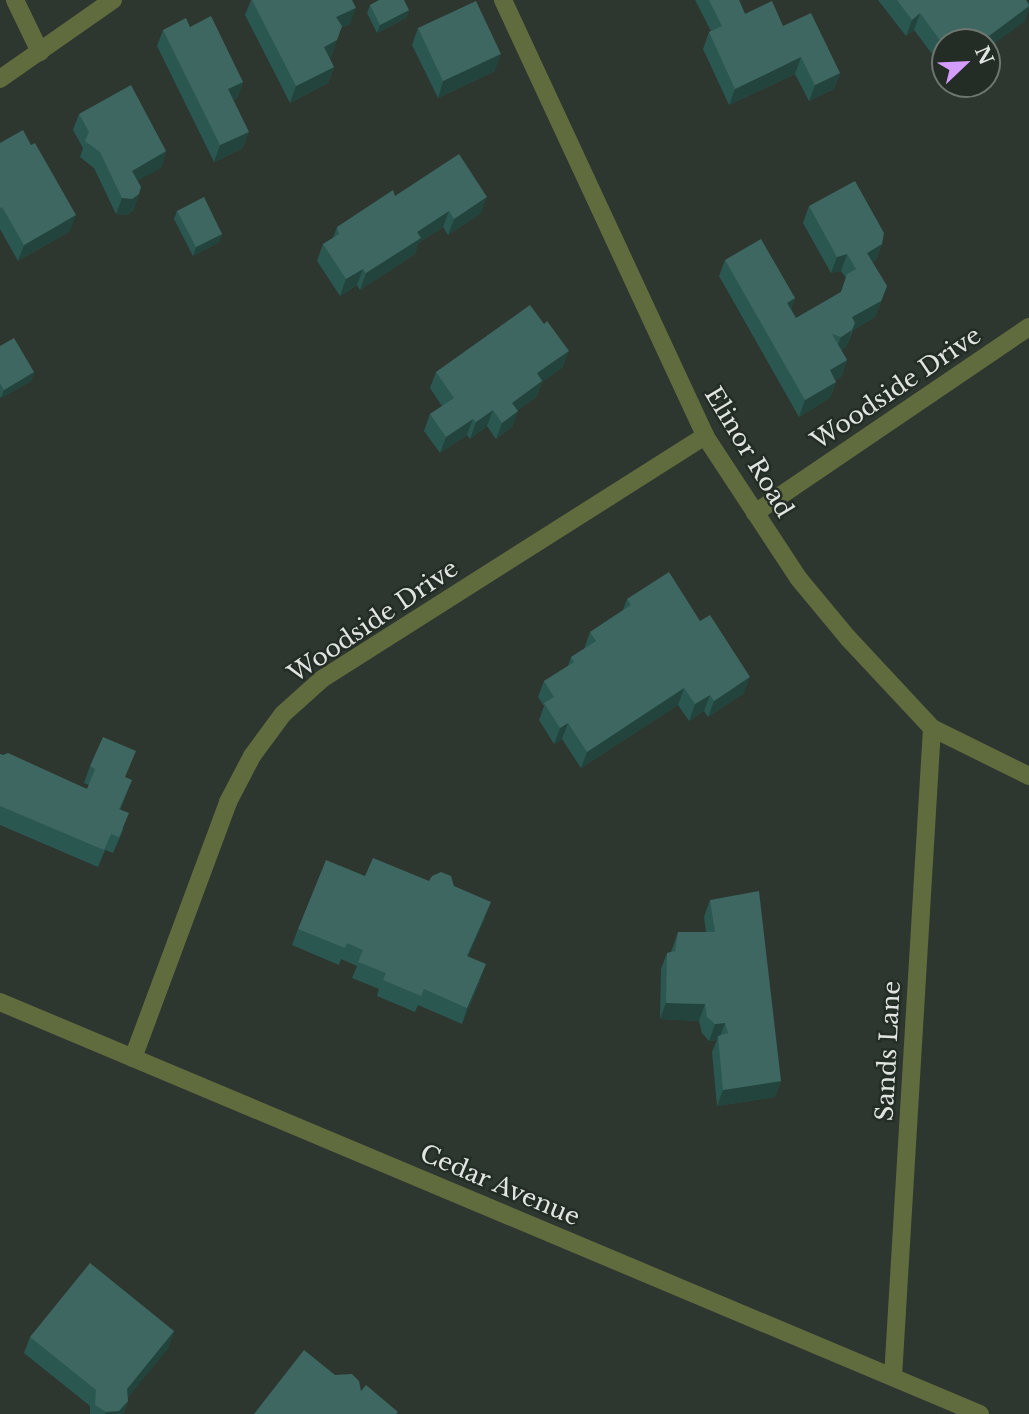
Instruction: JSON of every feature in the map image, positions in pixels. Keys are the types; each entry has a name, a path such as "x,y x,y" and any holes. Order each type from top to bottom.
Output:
{"street":[{"path":"15,0 40,51"},
{"path":"0,79 113,0"},
{"name":"Elinor Road","path":"503,0 705,436 799,579 848,638 932,728 1029,776"},
{"name":"Woodside Drive","path":"755,513 1029,327"},
{"name":"Woodside Drive","path":"133,1058 228,802 252,756 283,713 322,679 705,436"},
{"name":"Sands Lane","path":"893,1377 932,728"},
{"name":"Cedar Avenue","path":"0,1002 980,1414"}],"building":[{"path":"252,0 352,0 356,8 336,17 342,26 337,40 324,47 334,67 296,86"},
{"path":"379,0 404,0 409,10 380,25 370,5"},
{"path":"709,0 739,0 745,14 772,1 783,26 811,13 840,73 815,85 801,57 735,89 709,32 722,26"},
{"path":"897,0 1026,0 1029,6 1000,28 931,28 920,13 912,20"},
{"path":"476,1 501,54 443,81 418,28"},
{"path":"211,16 243,82 228,89 249,132 220,145 163,30 186,18 190,27"},
{"path":"131,85 166,151 132,171 141,187 139,194 132,199 122,198 100,152 85,141 89,132 79,114"},
{"path":"23,130 31,145 35,143 76,215 24,245 2,207 0,208 0,143"},
{"path":"459,154 487,197 454,219 449,211 417,232 421,238 366,273 363,269 346,279 323,244 339,234 337,227 393,190 395,196"},
{"path":"855,181 884,233 882,244 867,253 887,286 881,301 852,317 855,323 852,330 841,337 832,334 847,360 830,370 836,382 805,400 725,260 761,239 795,298 787,303 796,318 841,292 847,274 856,269 847,254 837,257 809,206"},
{"path":"204,197 222,234 196,247 177,211"},
{"path":"530,305 544,324 547,321 569,351 537,373 542,381 512,403 518,411 502,423 493,410 476,422 473,419 446,437 430,414 454,398 436,372"},
{"path":"14,338 34,372 4,390 0,383 0,346"},
{"path":"669,572 700,621 710,615 750,677 714,701 710,695 695,704 684,688 587,752 568,723 560,728 544,703 554,697 544,681 574,662 571,657 596,641 590,632 631,605 627,599"},
{"path":"103,737 136,751 125,777 132,780 119,809 129,813 119,837 111,834 104,850 0,806 0,754 8,753 87,789 95,769 90,766"},
{"path":"373,858 429,881 432,876 441,872 451,876 454,886 491,902 467,956 486,964 467,1008 424,989 421,996 383,980 386,973 358,962 363,950 347,943 345,948 298,929 326,860 365,876"},
{"path":"759,891 781,1081 723,1090 718,1036 728,1033 725,1023 715,1024 707,1017 705,1004 666,1003 667,953 675,951 678,932 715,932 710,900"},
{"path":"90,1263 174,1331 127,1389 128,1401 119,1411 106,1412 95,1405 96,1390 30,1337"},
{"path":"304,1350 335,1375 352,1374 359,1381 361,1391 366,1385 398,1412 254,1414"}]}
